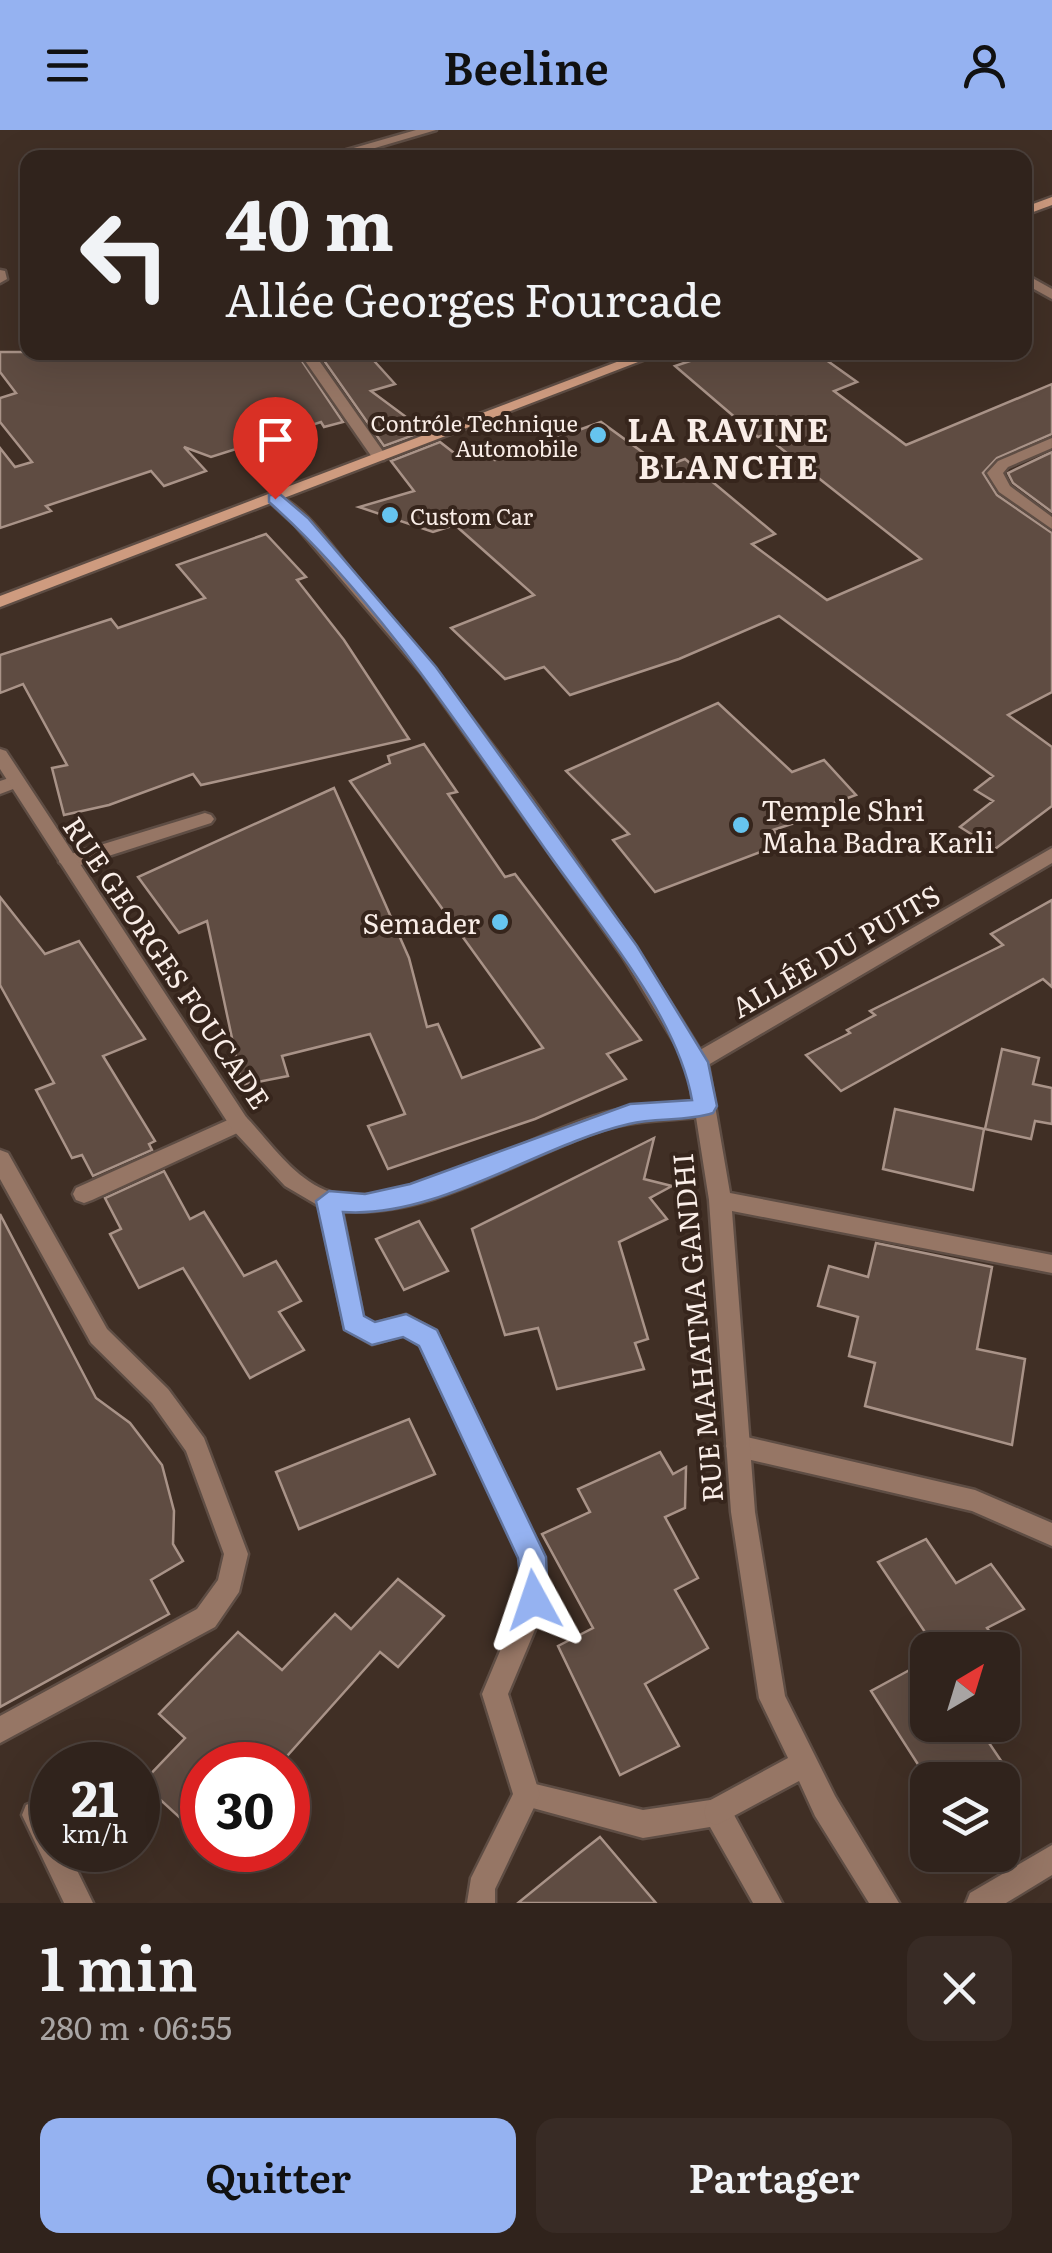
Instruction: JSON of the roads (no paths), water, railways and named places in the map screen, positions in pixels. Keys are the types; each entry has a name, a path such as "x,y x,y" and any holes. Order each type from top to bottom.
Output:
{"main road":[{"path":"0,602 636,360"}],"street":[{"path":"355,150 430,130"},
{"path":"312,360 379,457"},
{"path":"1052,442 1003,464 995,472 1004,489 1052,524"},
{"name":"RUE MAHATMA GANDHI","path":"275,499 302,522 429,671 630,952 697,1062 720,1200 752,1586 772,1698 804,1764 886,1903"},
{"name":"RUE GEORGES FOUCADE","path":"0,755 8,785 68,862 239,1122 282,1169 329,1201"},
{"path":"68,862 204,819"},
{"name":"ALLÉE DU PUITS","path":"697,1062 1052,855"},
{"path":"480,1903 481,1888 526,1795 495,1694 534,1600 532,1557 428,1338 406,1326 372,1334 353,1322 329,1201 365,1204 412,1194 630,1114 678,1113 705,1106"},
{"path":"84,1194 239,1122"},
{"path":"0,1159 99,1336 160,1396 196,1446 236,1554 230,1584 206,1618 0,1730"},
{"path":"720,1200 1052,1264"},
{"path":"738,1446 975,1501 1052,1535"},
{"path":"526,1795 643,1824 717,1812 804,1764"},
{"path":"717,1812 768,1903"},
{"path":"980,1903 1052,1858"},
{"path":"64,1872 79,1903"}],"place":[{"name":"Contróle Technique Automobile","path":"598,435"},
{"name":"Custom Car","path":"390,515"},
{"name":"Temple Shri Maha Badra Karli","path":"741,825"},
{"name":"Semader","path":"500,922"}],"district":[{"name":"LA RAVINE BLANCHE","path":"729,446"}]}
